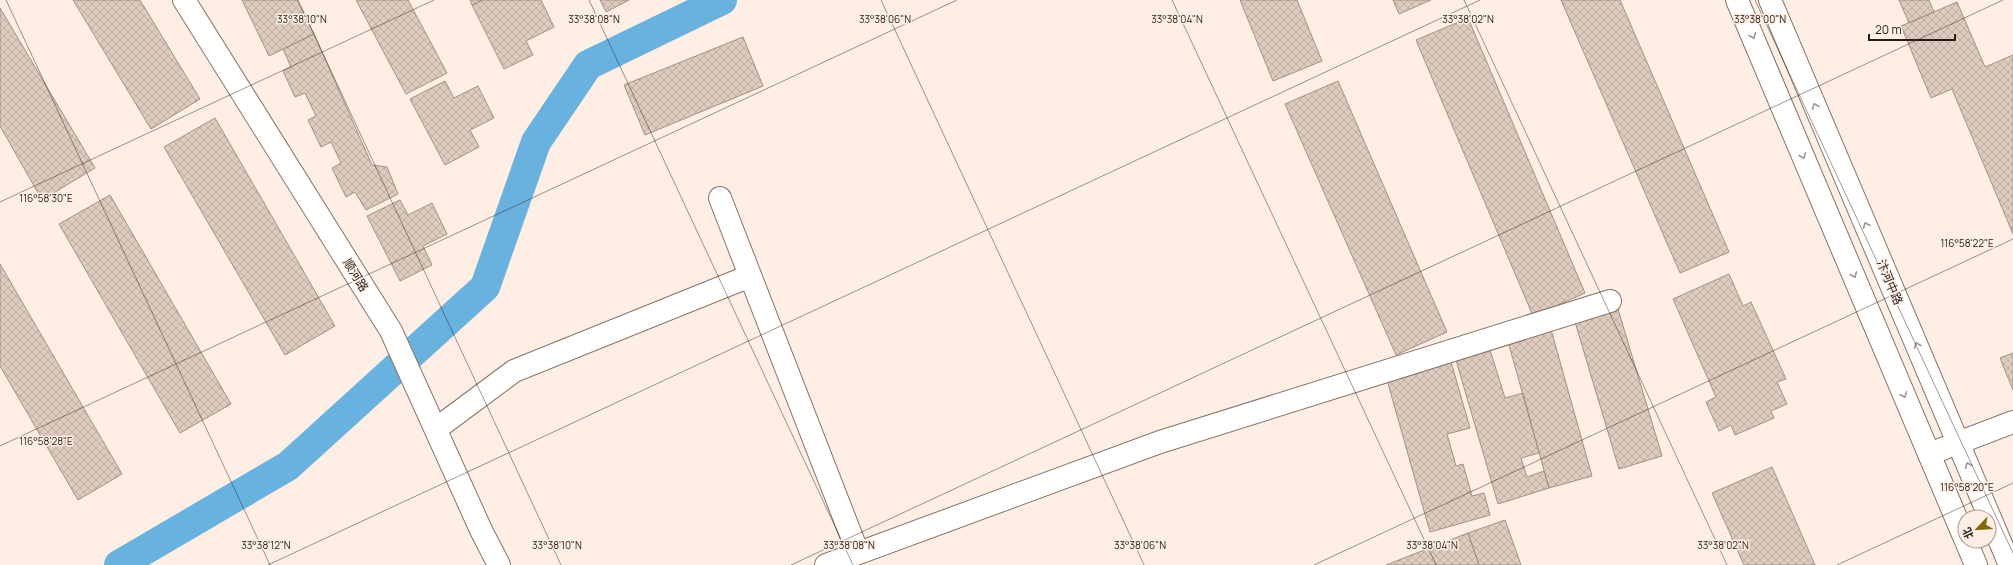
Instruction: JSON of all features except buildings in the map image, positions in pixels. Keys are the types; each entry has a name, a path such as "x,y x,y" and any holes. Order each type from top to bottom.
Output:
{"street":[{"name":"顺河路","path":"184,0 391,331 481,530 499,565"},
{"path":"1737,0 1957,518"},
{"name":"汴河中路","path":"1770,0 2010,565"},
{"path":"720,198 858,553"},
{"path":"433,422 514,371 750,276"},
{"path":"826,565 1160,442 1610,300"},
{"path":"1930,454 2013,422"},
{"path":"1970,549 1976,565"}],"waterway":[{"path":"119,565 288,466 485,287 536,142 588,65 722,0"}]}
